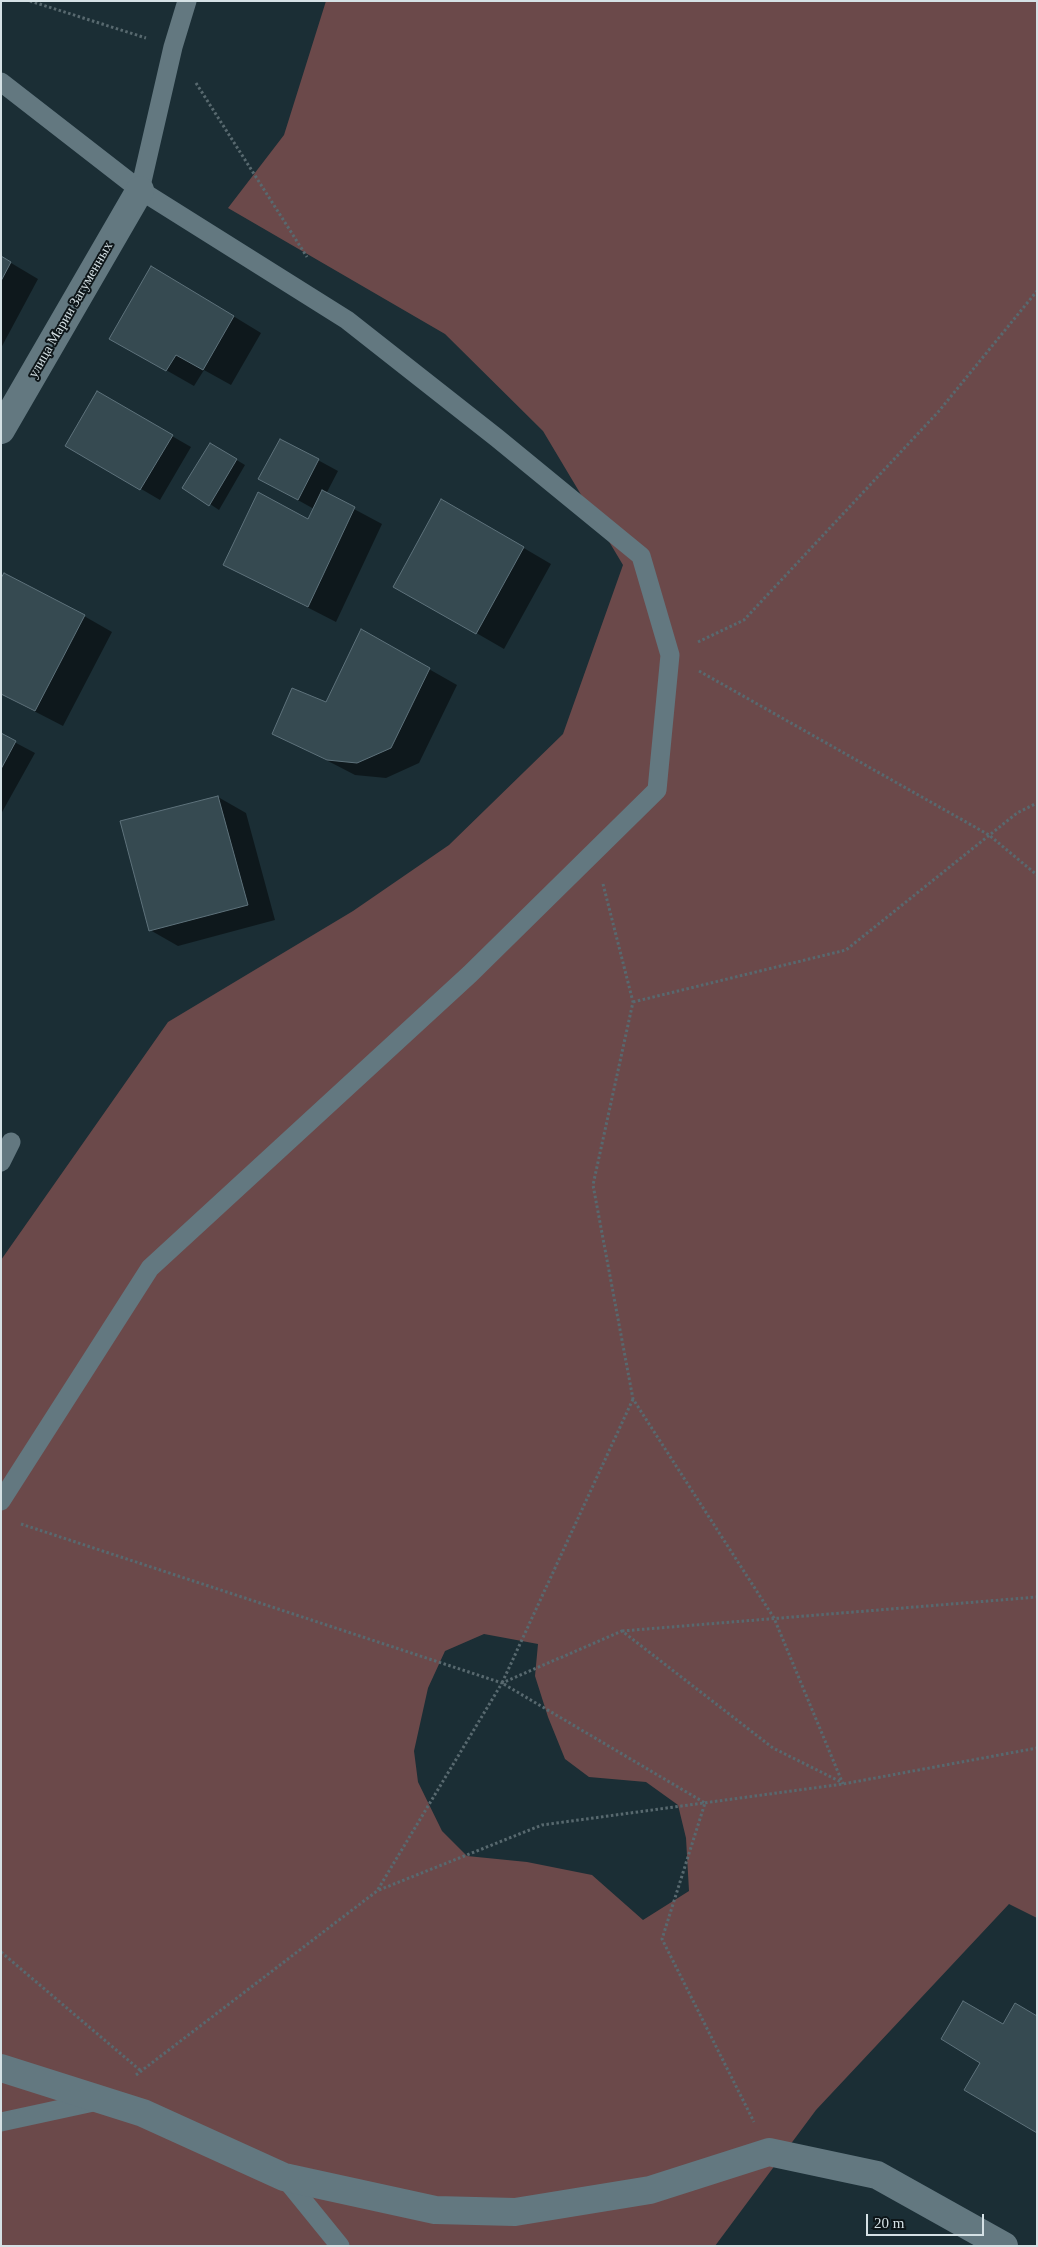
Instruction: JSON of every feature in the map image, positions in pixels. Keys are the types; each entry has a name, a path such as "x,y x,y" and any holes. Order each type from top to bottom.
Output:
{"street":[{"name":"улица Марии Загуменных","path":"1,430 140,190"},
{"path":"1,2068 98,2101 143,2114 284,2176 435,2210 515,2212 650,2190 769,2152 877,2175 1004,2246"}],"lane":[{"path":"140,190 173,47 187,1"},
{"path":"1,82 140,190 347,320 497,438 641,556 670,655 657,790 470,974 150,1268 1,1501"},
{"path":"1,1162 11,1142"},
{"path":"1,2122 98,2101"},
{"path":"284,2176 340,2246"}],"path":[{"path":"30,1 173,47 310,262"},
{"path":"670,655 744,620 939,410 1037,291"},
{"path":"670,655 990,835 1037,875"},
{"path":"633,1002 846,950 1017,813 1037,803"},
{"path":"594,852 633,1002 593,1186 633,1398 774,1618 843,1784"},
{"path":"377,1891 502,1683 633,1398"},
{"path":"20,1523 502,1683 705,1803"},
{"path":"502,1683 622,1631 1037,1597"},
{"path":"622,1631 773,1748 843,1784"},
{"path":"1,1952 142,2071 377,1891 542,1825 843,1784 1019,1749 1037,1748"},
{"path":"705,1803 662,1939 769,2152"}],"shaded area":[{"path":"326,1 1037,1 1037,1918 1009,1904 816,2110 715,2246 1,2246 1,1260 168,1022 353,911 449,845 563,734 623,565 543,431 445,334 228,208 284,135","holes":["484,1634 538,1644 535,1676 548,1717 565,1759 589,1777 646,1782 678,1805 686,1838 689,1891 643,1920 592,1875 527,1862 467,1856 442,1831 418,1782 414,1751 428,1688 445,1651"]}],"building":[{"path":"1,256 11,262 1,281"},
{"path":"151,266 234,316 203,370 176,355 166,371 109,339"},
{"path":"97,391 173,435 140,490 65,446"},
{"path":"280,439 319,459 298,500 258,479"},
{"path":"210,443 237,459 209,506 182,488"},
{"path":"322,490 355,507 308,607 223,565 258,492 308,519"},
{"path":"441,499 524,547 476,634 393,587"},
{"path":"4,573 85,615 35,711 1,694 1,578"},
{"path":"361,629 430,668 391,748 357,763 327,760 272,734 292,688 326,702"},
{"path":"1,733 16,741 1,769"},
{"path":"218,796 248,905 149,931 120,821"},
{"path":"963,2001 1003,2024 1015,2003 1037,2016 1037,2133 964,2090 980,2063 941,2039"}]}
